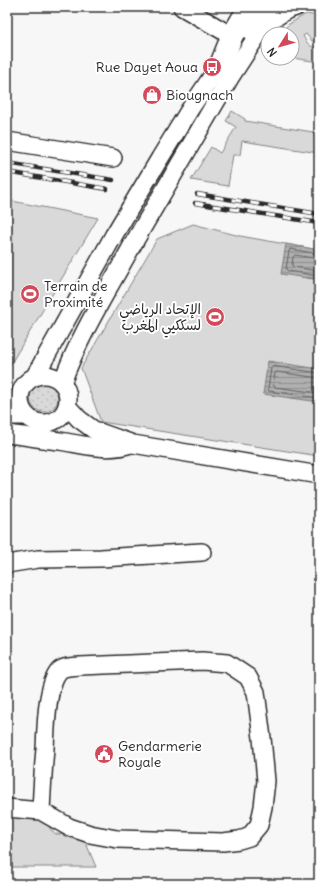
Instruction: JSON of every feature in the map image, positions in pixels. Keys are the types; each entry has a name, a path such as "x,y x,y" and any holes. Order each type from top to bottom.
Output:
{"main road":[{"path":"222,61 232,36 249,7"}],"street":[{"path":"182,7 232,36"},
{"path":"7,397 22,388 35,376 114,236 194,102 261,7"},
{"path":"62,383 81,337 133,244 227,82 276,7"},
{"path":"264,24 287,10 296,7"},
{"path":"7,141 113,158"},
{"path":"22,388 20,400 21,406 27,416 36,422 46,423 57,419 62,415 68,401 67,391 62,383 52,376 35,376"},
{"path":"67,406 79,419 94,430 134,444 319,475"},
{"path":"7,416 27,416"},
{"path":"51,422 73,433 97,440 121,444 134,444"},
{"path":"7,434 103,448 117,448 134,444"},
{"path":"7,564 38,559 101,558 202,552"},
{"path":"7,808 41,811 69,827 90,834 117,839 223,842 249,837 259,825 266,781 256,692 248,677 227,663 202,661 80,666 60,670 55,678 51,690 47,711 41,811"}],"shaded area":[{"path":"306,14 319,16 319,43 312,41 306,34 303,36 309,45 319,48 319,62 300,59 300,26 287,26"},
{"path":"232,111 245,119 245,121 319,133 319,153 242,141 240,155 233,155 228,186 191,180 211,147 220,153 236,127 226,121"},
{"name":"Terrain de Proximité","path":"7,200 98,218 7,370"},
{"name":"الإتحاد الرياضي لسككيي المغرب","path":"193,224 240,236 319,250 319,456 101,422 81,368 157,239"},
{"path":"44,384 54,388 58,398 54,408 44,412 34,408 30,398 34,388"},
{"path":"7,811 46,821 51,830 56,834 83,836 96,867 7,867"}],"water":[{"path":"286,244 319,250 319,280 281,274"},
{"path":"268,361 319,369 319,402 263,394"}],"railway":[{"path":"7,163 113,180"},
{"path":"7,172 107,189"},
{"path":"197,194 319,214"},
{"path":"195,203 319,223"}],"place":[{"name":"Rue Dayet Aoua","path":"212,67"},
{"name":"Biougnach","path":"152,95"},
{"name":"Terrain de Proximité","path":"30,294"},
{"name":"الإتحاد الرياضي لسككيي المغرب","path":"215,317"},
{"name":"Gendarmerie Royale","path":"104,754"}]}
